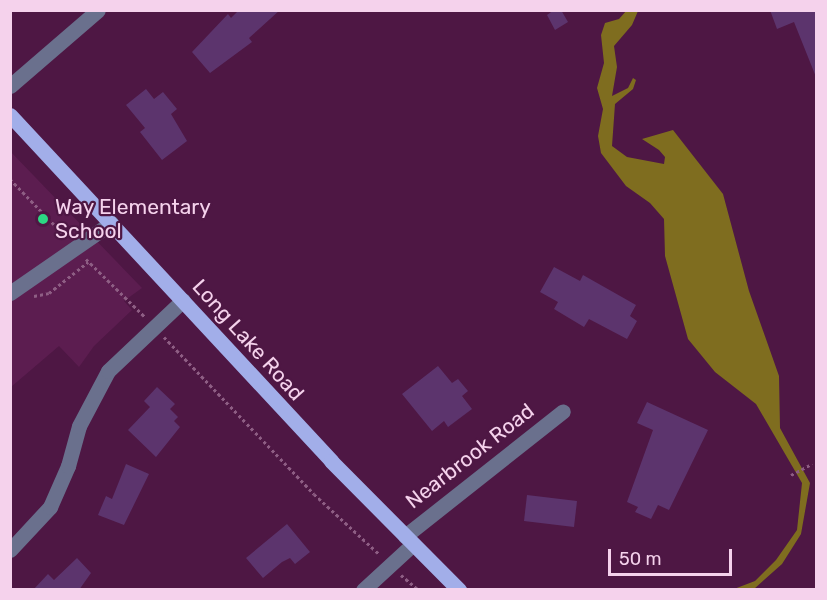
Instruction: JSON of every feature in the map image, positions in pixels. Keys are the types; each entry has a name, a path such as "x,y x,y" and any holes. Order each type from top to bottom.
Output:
{"main road":[{"name":"Long Lake Road","path":"10,115 409,540 459,590"}],"street":[{"path":"10,86 98,10"},
{"path":"10,293 111,223"},
{"path":"10,550 50,507 68,466 79,426 108,371 183,300"},
{"name":"Nearbrook Road","path":"363,590 409,540 563,411"}],"path":[{"path":"25,301 49,293 89,261"},
{"path":"167,340 315,494 381,556"},
{"path":"791,475 812,464"},
{"path":"401,574 419,590"}],"shaded area":[{"path":"627,10 638,11 632,25 614,46 617,67 612,96 628,88 633,78 636,80 633,89 615,104 612,146 627,157 664,164 665,157 659,150 642,139 673,130 723,194 749,291 779,376 780,428 810,483 801,534 782,564 754,589 734,589 755,581 776,560 797,530 802,483 756,404 715,372 688,339 665,256 664,219 650,203 626,186 601,153 598,136 603,109 597,88 604,63 601,35 605,23 619,19"},
{"name":"Way Elementary School","path":"10,151 142,288 124,301 132,310 94,346 79,367 59,346 11,387"}],"building":[{"path":"239,10 280,10 249,38 252,42 210,73 192,52 228,14 231,18"},
{"path":"554,10 561,10 568,22 555,30 547,15"},
{"path":"770,10 816,10 816,77 794,22 777,29"},
{"path":"146,89 154,99 163,92 177,109 171,114 187,141 162,160 140,132 145,128 126,105"},
{"path":"554,267 580,281 583,275 636,305 630,316 637,321 627,339 589,319 584,327 554,309 558,302 540,292"},
{"path":"438,366 452,383 458,379 468,391 462,396 472,409 448,427 444,421 432,431 402,394"},
{"path":"157,387 175,404 170,409 178,417 174,421 180,427 156,457 128,430 150,407 144,401"},
{"path":"647,402 708,430 669,510 658,505 651,519 635,512 638,507 627,502 653,430 637,423"},
{"path":"126,464 149,474 124,525 98,515 106,496 112,499"},
{"path":"527,495 577,501 574,527 524,521"},
{"path":"287,524 310,552 295,564 290,558 282,562 263,578 246,558"},
{"path":"77,558 91,573 79,590 33,590 48,574 54,580"}],"place":[{"name":"Way Elementary School","path":"43,219"}]}
